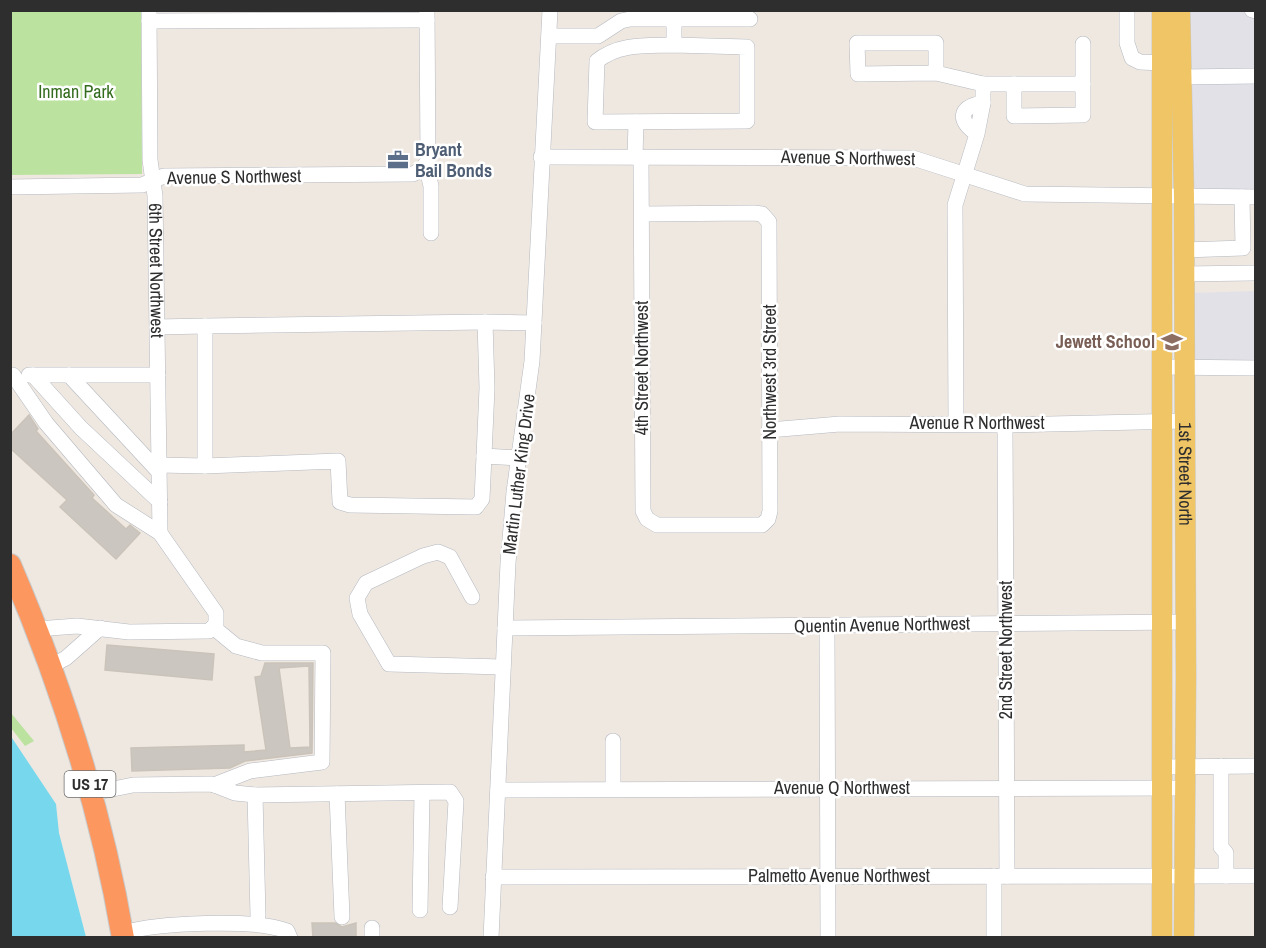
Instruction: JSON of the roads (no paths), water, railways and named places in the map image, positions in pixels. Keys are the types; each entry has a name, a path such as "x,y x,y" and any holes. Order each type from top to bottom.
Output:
{"highway":[{"name":"US 17","path":"12,574 51,666 93,793 122,935"}],"main road":[{"name":"1st Street North","path":"1162,10 1162,938"},
{"name":"1st Street North","path":"1180,10 1185,421 1184,938"}],"street":[{"name":"Martin Luther King Drive","path":"491,938 511,519 529,395 550,10"},
{"path":"1127,10 1127,42 1132,58 1140,62 1162,63"},
{"path":"149,16 427,15 428,162 424,167 430,186 431,233"},
{"path":"549,36 598,36 621,21 630,19 674,19 726,15 750,19"},
{"name":"6th Street Northwest","path":"149,16 150,160 153,180 157,327 160,533"},
{"path":"674,19 674,45"},
{"path":"936,73 936,42 857,44 858,74 936,73 983,84 1083,84"},
{"path":"1014,84 1014,116 1083,115 1083,44"},
{"path":"674,45 747,47 747,121 595,122 597,61 615,50 629,46 674,45"},
{"path":"1182,77 1256,76"},
{"path":"956,423 955,205 976,134 968,128 963,118 965,110 970,106 983,104 983,84"},
{"name":"4th Street Northwest","path":"636,122 642,214 642,511 648,520 657,525 744,526 765,522"},
{"name":"Avenue S Northwest","path":"541,157 913,158 1025,194 1249,197"},
{"name":"Avenue S Northwest","path":"10,187 141,185 164,176 413,174 424,167"},
{"path":"1184,249 1243,248 1249,197"},
{"name":"Northwest 3rd Street","path":"642,214 754,213 762,214 767,220 770,231 770,511 765,522"},
{"path":"1184,274 1253,273"},
{"path":"69,375 159,468 338,461 340,502 350,505 476,507 482,499 487,388 485,322"},
{"path":"157,327 534,323"},
{"path":"205,326 205,466"},
{"path":"1162,367 1256,368"},
{"path":"12,375 158,375"},
{"path":"12,375 46,423 116,505 160,533 216,613 213,627 209,631 129,632 78,626 38,632"},
{"path":"33,375 81,428 160,502"},
{"name":"Avenue R Northwest","path":"769,430 840,424 1005,425 1185,421"},
{"name":"2nd Street Northwest","path":"994,938 1006,788 1005,425"},
{"path":"484,456 519,458"},
{"path":"472,597 450,557 438,552 423,556 366,583 357,598 360,614 389,664 503,667"},
{"name":"Quentin Avenue Northwest","path":"505,627 1185,622"},
{"path":"827,626 828,938"},
{"path":"51,666 66,658 100,627"},
{"path":"213,627 236,646 262,653 323,653 324,680 322,762 250,771 214,785"},
{"path":"613,741 613,787"},
{"path":"1221,766 1221,847 1226,853 1226,876"},
{"path":"1162,767 1256,766"},
{"path":"93,793 133,785 214,785 236,793 255,795 450,792 456,801 450,907"},
{"name":"Avenue Q Northwest","path":"498,790 613,787 1185,788"},
{"path":"420,910 422,793"},
{"path":"337,794 342,917"},
{"path":"255,795 258,916"},
{"name":"Palmetto Avenue Northwest","path":"493,877 1256,876"},
{"path":"122,935 161,924 265,925 287,932 290,938"}],"water":[{"path":"10,735 56,804 59,833 86,937 11,937"}],"place":[{"name":"Bryant Bail Bonds","path":"398,160"},
{"name":"Jewett School","path":"1172,342"}],"park label":[{"name":"Inman Park","path":"76,92"}]}
